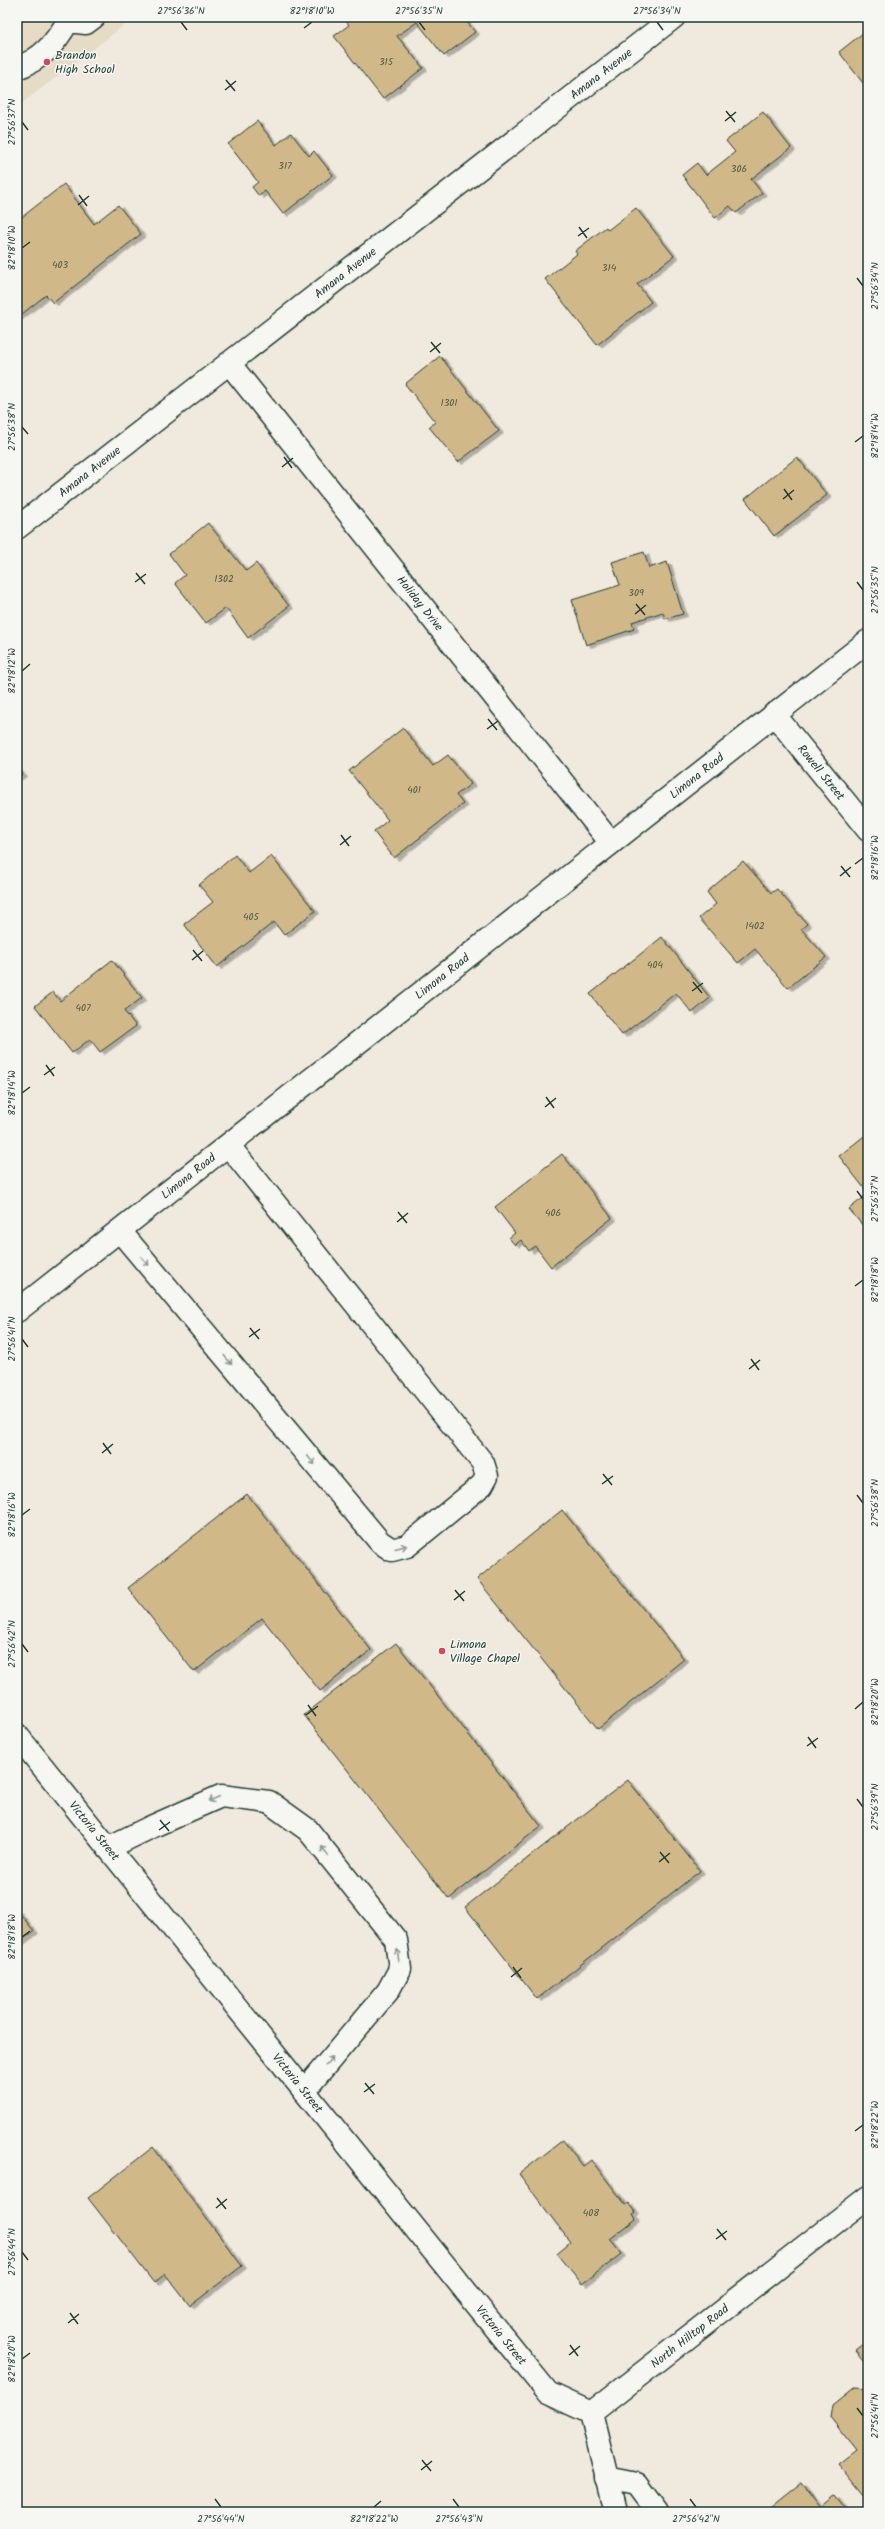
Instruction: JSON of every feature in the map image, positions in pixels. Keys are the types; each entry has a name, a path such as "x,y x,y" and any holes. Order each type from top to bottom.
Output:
{"street":[{"path":"17,68 33,62 55,44 67,19 86,23 94,17"},
{"name":"Amana Avenue","path":"17,528 674,17"},
{"name":"Holiday Drive","path":"229,363 612,843"},
{"name":"Limona Road","path":"17,1311 229,1146 868,641"},
{"name":"Rowell Street","path":"774,714 868,830"},
{"path":"120,1231 380,1542 392,1550 407,1546 482,1485 487,1476 483,1463 229,1146"},
{"name":"Victoria Street","path":"17,1736 548,2393 591,2413"},
{"path":"108,1848 221,1796 269,1802 308,1830 318,1842 396,1940 400,1969 388,1991 304,2090"},
{"name":"North Hilltop Road","path":"591,2413 868,2197"},
{"path":"591,2413 615,2512"},
{"path":"606,2478 636,2484 657,2512"}],"shaded area":[{"name":"Brandon High School","path":"17,17 135,17 17,107"}],"building":[{"path":"343,17 463,17 475,32 444,56 417,22 397,36 423,68 383,99 334,36 349,25"},
{"path":"868,29 868,85 866,87 839,52"},
{"path":"763,112 791,148 751,179 762,193 736,213 730,206 715,218 682,175 697,163 706,175 735,152 726,141"},
{"path":"257,121 276,145 291,133 309,156 314,151 333,175 283,214 265,191 259,196 252,187 258,182 228,144"},
{"path":"64,184 94,224 118,205 141,234 53,303 46,295 17,318 17,221"},
{"path":"636,208 674,256 637,284 651,302 597,345 545,279 577,254 575,251 606,227 608,230"},
{"path":"440,356 499,431 458,462 429,427 435,422 405,384"},
{"path":"797,457 827,495 774,536 745,499"},
{"path":"208,523 246,571 256,563 289,606 248,638 226,608 206,623 175,583 185,575 169,554"},
{"path":"644,552 649,568 667,562 683,614 665,619 663,612 632,622 634,629 586,645 572,600 620,585 612,562"},
{"path":"403,728 433,766 448,755 471,784 456,795 463,804 394,858 374,832 388,820 349,771"},
{"path":"17,768 22,774 17,778"},
{"path":"235,855 249,873 271,856 315,911 284,935 274,922 217,967 184,924 213,902 199,885"},
{"path":"743,861 771,893 777,889 807,924 801,929 826,957 788,988 755,949 738,963 699,918 716,904 707,892"},
{"path":"662,937 710,998 692,1013 676,993 622,1035 590,994"},
{"path":"112,960 142,998 124,1011 136,1026 100,1052 90,1039 72,1053 35,1006 53,992 60,1001"},
{"path":"868,1133 868,1193 839,1156"},
{"path":"562,1154 612,1218 551,1267 535,1246 529,1251 521,1240 515,1245 509,1238 515,1233 495,1207"},
{"path":"868,1194 868,1232 849,1209"},
{"path":"247,1494 371,1650 320,1691 262,1618 194,1672 128,1588"},
{"path":"562,1510 684,1659 598,1729 477,1579"},
{"path":"396,1643 541,1826 449,1899 304,1715"},
{"path":"628,1780 700,1871 537,1999 465,1907"},
{"path":"17,1910 34,1931 17,1944"},
{"path":"563,2140 583,2166 591,2160 626,2205 629,2203 636,2212 633,2214 636,2219 610,2239 622,2254 582,2284 557,2253 570,2242 519,2174"},
{"path":"153,2147 242,2266 190,2306 165,2274 154,2283 88,2198"},
{"path":"868,2342 868,2366 856,2351"},
{"path":"868,2382 868,2495 865,2497 837,2463 855,2449 831,2418 833,2405 854,2388 867,2389 864,2385"},
{"path":"801,2482 820,2507 835,2495 848,2512 768,2512 766,2510"}],"place":[{"name":"Brandon High School","path":"47,62"},
{"name":"Limona Village Chapel","path":"442,1651"}]}
